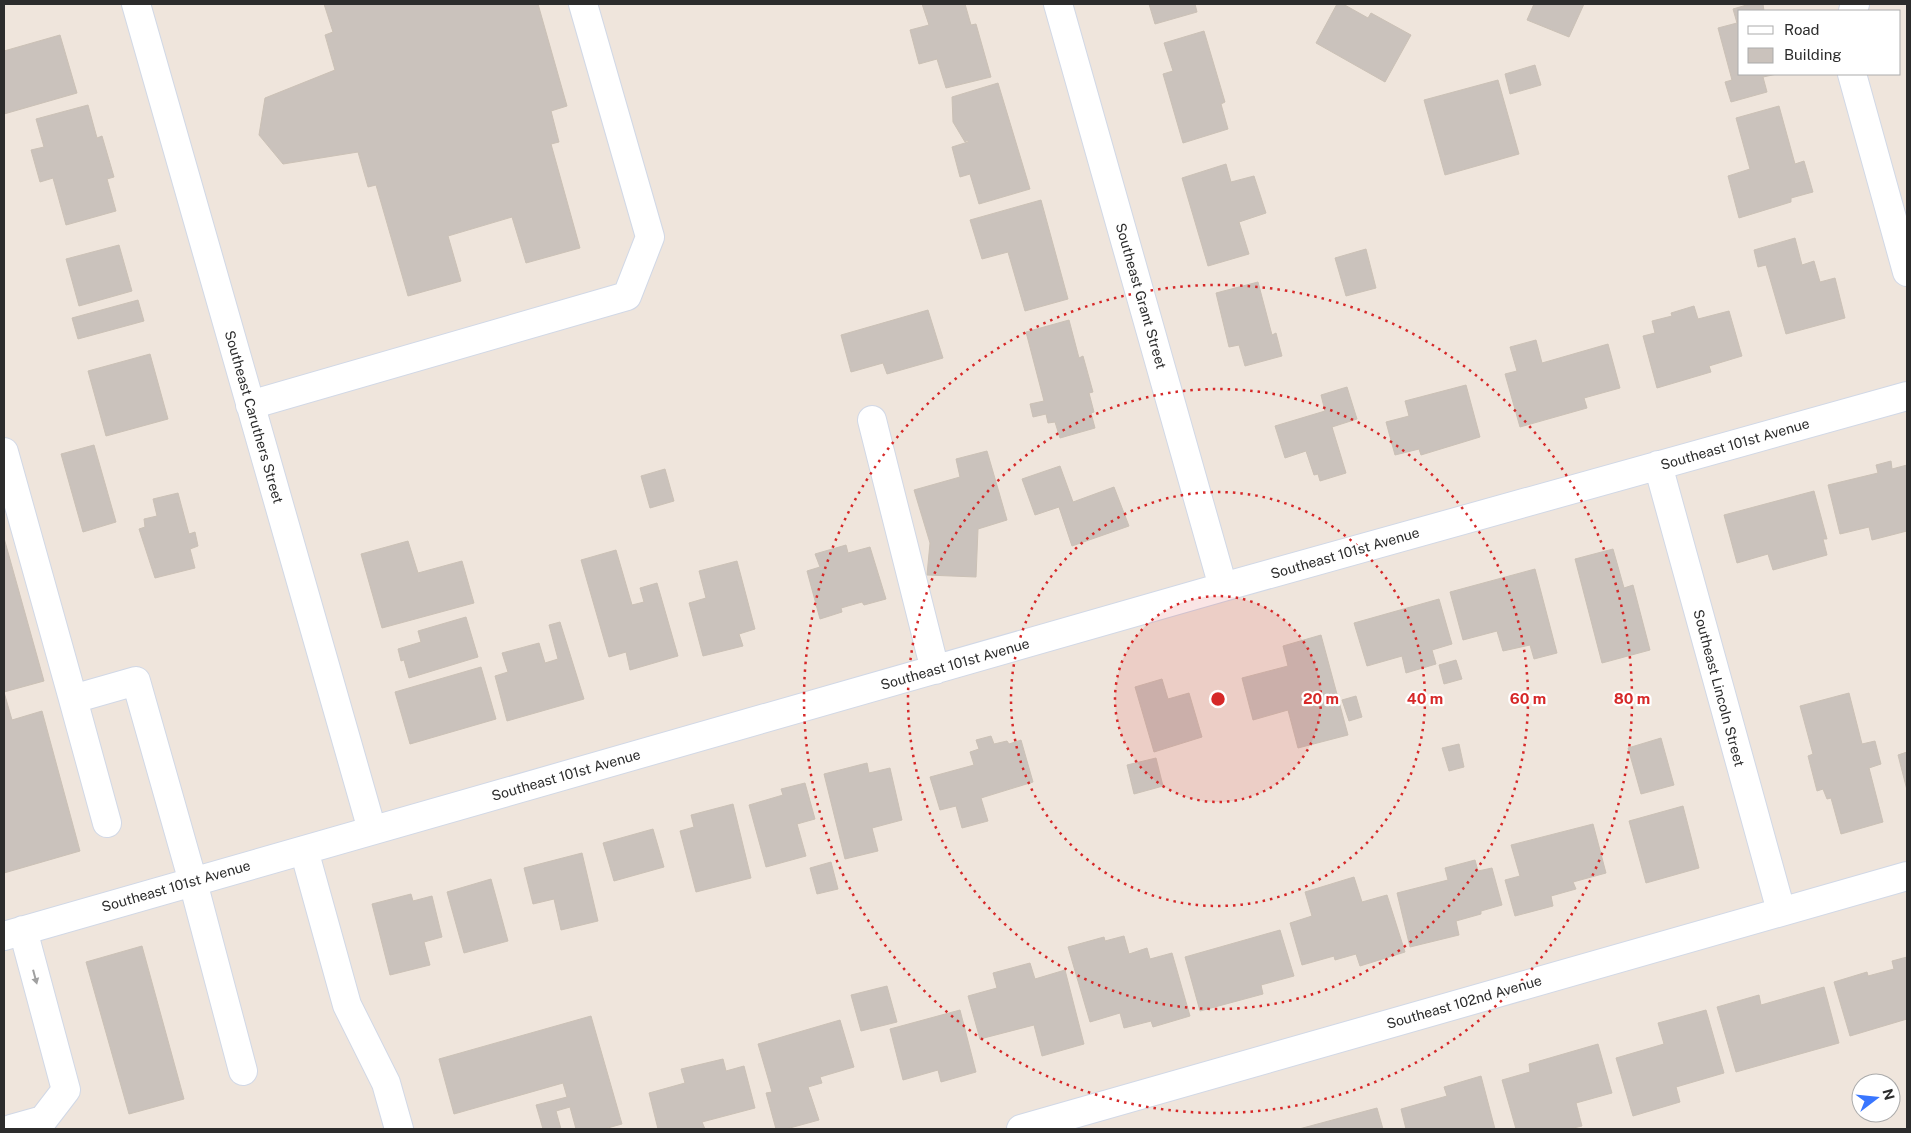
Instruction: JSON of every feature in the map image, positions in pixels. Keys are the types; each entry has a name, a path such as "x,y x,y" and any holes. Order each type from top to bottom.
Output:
{"street":[{"name":"Southeast Caruthers Street","path":"136,4 372,830"},
{"path":"250,405 627,296 650,238 582,4"},
{"name":"Southeast Grant Street","path":"1058,4 1223,588"},
{"path":"1852,75 1907,272"},
{"name":"Southeast 101st Avenue","path":"13,933 1223,588 1907,396"},
{"path":"872,420 935,670"},
{"path":"5,463 107,823"},
{"name":"Southeast Lincoln Street","path":"1658,465 1781,910"},
{"path":"73,699 136,681 193,882 243,1071"},
{"path":"304,850 346,1005 386,1083 398,1129"},
{"name":"Southeast 102nd Avenue","path":"1021,1129 1781,910 1907,876"},
{"path":"11,1129 43,1120 66,1090 13,933"}],"building":[{"path":"324,4 538,4 567,106 551,111 559,142 551,144 580,248 526,263 512,217 448,236 461,281 408,296 376,185 368,187 358,152 283,164 259,135 265,98 335,70 325,35 333,32"},
{"path":"922,4 965,4 971,25 976,24 991,77 946,88 937,59 919,64 910,30 929,25"},
{"path":"1149,4 1195,4 1197,12 1155,24"},
{"path":"1337,4 1343,4 1368,18 1371,13 1411,35 1385,82 1316,43"},
{"path":"1534,4 1584,4 1569,37 1527,20"},
{"path":"1750,4 1763,4 1764,10 1738,10 1738,75 1772,75 1763,77 1767,92 1731,102 1725,82 1732,80 1718,28 1737,23 1733,9"},
{"path":"1204,31 1225,102 1221,104 1228,129 1183,143 1163,74 1173,71 1164,43"},
{"path":"60,35 77,93 4,114 4,51"},
{"path":"1535,65 1541,85 1510,94 1505,74"},
{"path":"1498,80 1519,154 1445,175 1424,100"},
{"path":"998,83 1030,189 979,204 970,174 960,177 952,147 968,142 968,140 965,142 953,122 952,97"},
{"path":"88,105 97,138 102,136 114,177 107,179 116,211 66,225 53,178 40,182 31,150 44,147 36,119"},
{"path":"1779,106 1795,164 1804,161 1813,192 1791,198 1791,202 1739,218 1728,176 1750,169 1736,118"},
{"path":"1226,164 1231,182 1254,176 1266,213 1239,222 1249,254 1208,266 1182,178"},
{"path":"1041,200 1068,299 1025,311 1008,252 982,259 970,220"},
{"path":"1795,238 1802,265 1814,261 1820,282 1835,278 1845,318 1786,334 1766,265 1758,267 1754,250"},
{"path":"119,245 132,291 79,306 66,259"},
{"path":"1366,249 1376,288 1346,296 1335,258"},
{"path":"1258,282 1272,335 1276,333 1282,356 1245,366 1239,345 1229,347 1216,293"},
{"path":"138,300 144,321 78,339 72,318"},
{"path":"1694,306 1698,319 1729,311 1742,356 1709,366 1711,372 1657,388 1643,336 1655,333 1652,321 1672,316 1671,313"},
{"path":"928,310 943,358 887,374 883,363 851,372 841,335"},
{"path":"1069,320 1079,358 1083,356 1093,392 1089,393 1094,412 1091,413 1095,428 1060,438 1055,422 1048,423 1046,414 1033,417 1030,404 1044,401 1026,332"},
{"path":"1536,340 1542,363 1608,344 1620,388 1584,398 1587,408 1520,427 1505,374 1517,371 1510,347"},
{"path":"150,354 168,419 106,436 88,371"},
{"path":"1466,385 1480,437 1421,455 1419,449 1395,455 1386,422 1409,416 1405,401"},
{"path":"1347,387 1357,419 1332,427 1346,473 1320,481 1318,474 1314,475 1306,451 1285,458 1275,426 1325,411 1321,395"},
{"path":"94,445 116,522 83,532 61,454"},
{"path":"987,451 1007,520 978,529 976,577 927,575 930,543 914,490 960,477 956,459"},
{"path":"1891,461 1892,469 1907,465 1907,531 1872,540 1869,527 1840,534 1828,485 1878,473 1876,465"},
{"path":"1060,466 1073,502 1114,487 1129,526 1072,546 1059,507 1035,515 1022,479"},
{"path":"665,469 674,501 650,508 641,476"},
{"path":"1814,491 1827,539 1823,539 1827,555 1773,570 1768,554 1737,563 1724,515"},
{"path":"178,493 189,534 195,532 198,546 190,549 195,568 155,578 139,529 145,527 144,519 157,516 153,499"},
{"path":"4,538 44,681 4,692"},
{"path":"408,541 418,573 462,561 474,603 382,628 361,554"},
{"path":"846,545 848,553 870,547 886,599 864,605 862,602 841,608 842,612 820,619 807,571 820,567 815,554"},
{"path":"1613,549 1624,588 1633,585 1650,650 1602,663 1575,559"},
{"path":"616,550 632,605 644,602 640,588 657,583 678,656 630,670 626,652 609,657 581,560"},
{"path":"737,561 755,629 739,634 743,646 703,656 689,603 706,598 699,571"},
{"path":"1535,569 1557,653 1534,659 1530,645 1503,651 1497,631 1463,640 1450,592"},
{"path":"1439,599 1452,644 1432,650 1436,664 1406,673 1402,656 1367,666 1354,623"},
{"path":"466,617 478,657 409,678 404,660 401,661 398,649 421,642 418,631"},
{"path":"560,622 584,699 507,721 495,676 508,672 502,653 539,643 545,663 558,659 549,625"},
{"path":"1321,635 1348,735 1298,748 1288,710 1253,720 1242,678 1288,666 1283,646"},
{"path":"1456,660 1462,679 1444,684 1439,665"},
{"path":"481,667 496,719 410,744 395,692"},
{"path":"1162,679 1168,699 1189,693 1202,737 1154,752 1135,687"},
{"path":"4,692 12,720 42,711 80,851 4,873"},
{"path":"1849,693 1862,744 1875,741 1881,764 1869,768 1883,822 1841,834 1831,798 1827,799 1823,789 1817,791 1808,756 1813,754 1800,706"},
{"path":"1356,696 1362,717 1349,721 1342,700"},
{"path":"991,736 994,744 1007,741 1009,744 1021,740 1033,782 981,798 988,821 962,828 956,806 940,810 930,777 974,765 970,752 979,749 976,740"},
{"path":"1661,738 1674,785 1641,794 1628,748"},
{"path":"1459,744 1464,767 1449,771 1442,748"},
{"path":"1907,752 1907,790 1898,755"},
{"path":"1156,758 1163,786 1134,794 1127,765"},
{"path":"867,763 869,773 890,768 902,820 872,828 878,851 845,859 824,774"},
{"path":"805,783 815,819 797,824 806,856 766,867 749,805 783,795 781,789"},
{"path":"733,804 751,878 696,892 680,831 694,827 691,815"},
{"path":"1683,806 1699,868 1646,883 1629,821"},
{"path":"1593,824 1606,873 1573,882 1576,889 1551,896 1553,906 1515,916 1505,880 1520,876 1511,845"},
{"path":"653,829 664,867 614,881 603,843"},
{"path":"582,853 598,921 561,930 554,899 533,904 524,868"},
{"path":"1475,860 1478,871 1492,868 1502,905 1481,911 1481,914 1456,921 1459,935 1410,947 1397,893 1448,880 1445,868"},
{"path":"831,862 838,889 817,894 810,868"},
{"path":"1354,877 1362,902 1387,895 1405,952 1360,966 1356,954 1335,960 1334,956 1302,965 1290,923 1312,916 1305,892"},
{"path":"491,879 508,941 464,953 447,892"},
{"path":"411,894 413,901 432,896 442,937 424,942 430,965 390,975 372,904"},
{"path":"1280,930 1294,976 1261,985 1263,994 1200,1011 1185,957"},
{"path":"1124,936 1129,954 1147,948 1150,959 1172,953 1190,1016 1153,1027 1151,1021 1124,1028 1120,1013 1090,1022 1068,947 1104,937 1105,941"},
{"path":"142,946 184,1099 129,1114 86,962"},
{"path":"1907,957 1907,1019 1850,1036 1834,982 1867,972 1868,976 1894,969 1892,961"},
{"path":"1030,963 1035,979 1065,970 1084,1044 1042,1056 1034,1025 980,1039 968,996 997,988 993,973"},
{"path":"887,986 897,1022 861,1031 851,995"},
{"path":"1824,987 1839,1043 1736,1072 1717,1007 1759,995 1761,1005"},
{"path":"960,1010 976,1072 941,1082 938,1070 903,1080 890,1029"},
{"path":"1706,1010 1724,1073 1676,1087 1680,1102 1633,1116 1616,1058 1664,1044 1658,1023"},
{"path":"591,1016 622,1124 604,1129 576,1129 570,1107 556,1111 561,1129 543,1129 536,1105 567,1097 563,1083 454,1114 439,1059"},
{"path":"840,1020 854,1067 820,1077 822,1083 808,1087 819,1120 786,1129 776,1129 766,1093 772,1092 758,1044"},
{"path":"1598,1044 1612,1093 1576,1103 1582,1126 1569,1129 1516,1129 1502,1080 1530,1072 1529,1064"},
{"path":"723,1059 726,1071 744,1066 755,1108 702,1122 705,1129 658,1129 649,1093 685,1083 681,1069"},
{"path":"1481,1076 1495,1129 1406,1129 1401,1109 1447,1096 1444,1087"},
{"path":"1377,1108 1383,1129 1299,1129"}]}
